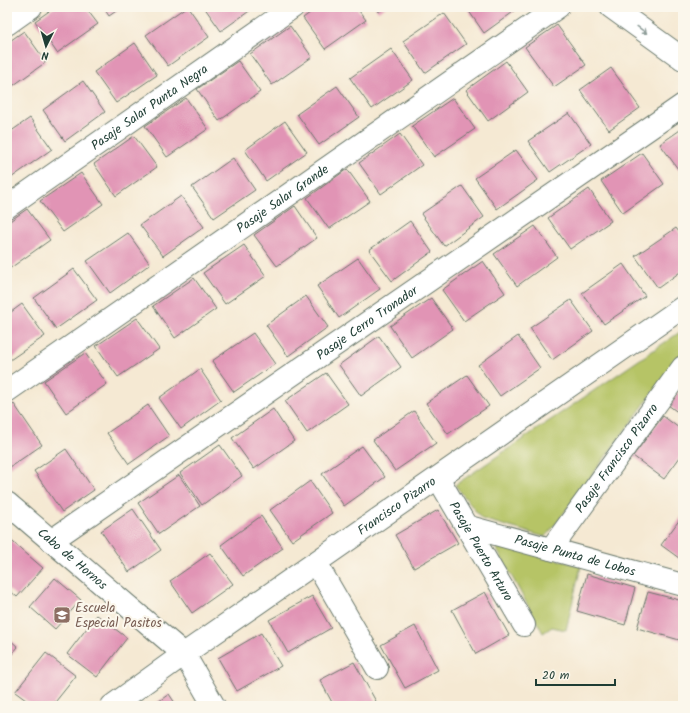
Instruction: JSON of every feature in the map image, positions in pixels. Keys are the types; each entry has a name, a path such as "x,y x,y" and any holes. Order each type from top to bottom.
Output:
{"street":[{"path":"7,24 31,7"},
{"name":"Pasaje Salar Punta Negra","path":"7,207 293,7"},
{"name":"Pasaje Salar Grande","path":"7,390 558,7"},
{"path":"611,7 683,59"},
{"name":"Pasaje Cerro Tronador","path":"51,541 683,105"},
{"name":"Francisco Pizarro","path":"112,706 184,654 683,307"},
{"name":"Pasaje Francisco Pizarro","path":"551,549 683,367"},
{"name":"Pasaje Puerto Arturo","path":"438,478 524,625"},
{"name":"Cabo de Hornos","path":"7,503 184,654 214,706"},
{"name":"Pasaje Punta de Lobos","path":"466,526 683,585"},
{"path":"316,563 377,668"}],"green space":[{"path":"683,330 683,352 545,537 482,519 455,485"},
{"path":"500,544 581,566 566,630 552,627 543,633 496,548"}],"building":[{"path":"55,7 85,7 98,24 57,53 35,21"},
{"path":"103,7 122,7 109,16"},
{"path":"188,7 209,37 168,66 146,35"},
{"path":"204,7 255,7 221,31"},
{"path":"318,7 356,7 366,20 325,49 303,18"},
{"path":"375,7 386,7 378,12"},
{"path":"466,7 513,7 516,10 484,33"},
{"path":"444,13 466,44 425,73 403,41"},
{"path":"557,25 586,65 554,87 525,47"},
{"path":"290,26 312,57 272,85 250,54"},
{"path":"24,31 46,62 7,90 7,43"},
{"path":"135,43 157,75 116,103 94,72"},
{"path":"391,49 413,80 372,109 350,78"},
{"path":"238,61 260,92 219,121 197,89"},
{"path":"506,61 528,92 488,121 466,90"},
{"path":"611,68 640,108 609,130 580,90"},
{"path":"83,81 105,112 65,141 43,110"},
{"path":"337,86 359,117 319,145 297,114"},
{"path":"186,98 208,129 167,157 145,126"},
{"path":"453,98 475,129 434,157 412,126"},
{"path":"569,113 591,144 550,172 528,141"},
{"path":"30,118 52,149 11,178 7,172 7,134"},
{"path":"285,121 307,152 266,181 245,150"},
{"path":"683,128 683,176 660,144"},
{"path":"400,134 422,165 381,194 359,163"},
{"path":"134,136 157,167 116,196 94,164"},
{"path":"516,150 538,180 497,209 475,178"},
{"path":"642,153 664,184 623,213 601,181"},
{"path":"233,158 255,190 214,218 192,187"},
{"path":"347,169 370,201 329,229 307,198"},
{"path":"81,173 103,204 63,232 40,201"},
{"path":"462,186 484,217 444,246 421,214"},
{"path":"589,189 611,221 570,249 548,218"},
{"path":"181,196 204,227 163,256 140,225"},
{"path":"295,206 317,238 277,266 254,235"},
{"path":"27,209 50,240 9,269 7,266 7,223"},
{"path":"410,221 432,252 392,281 369,250"},
{"path":"535,226 557,257 517,286 494,254"},
{"path":"676,228 683,237 683,270 658,288 635,256"},
{"path":"128,233 150,264 110,293 87,261"},
{"path":"244,245 266,276 225,304 203,273"},
{"path":"358,258 380,289 339,318 317,286"},
{"path":"483,261 505,293 464,321 442,290"},
{"path":"623,264 645,296 604,324 582,293"},
{"path":"74,269 97,300 56,329 34,298"},
{"path":"194,278 216,309 175,338 153,306"},
{"path":"306,296 328,327 288,356 266,325"},
{"path":"431,298 453,329 412,358 390,326"},
{"path":"571,300 593,331 552,360 530,328"},
{"path":"22,304 45,336 7,362 7,315"},
{"path":"137,318 159,349 118,377 96,346"},
{"path":"253,333 275,364 234,392 212,361"},
{"path":"379,336 401,367 361,396 339,365"},
{"path":"518,336 540,368 500,396 478,365"},
{"path":"85,353 107,384 66,413 44,381"},
{"path":"200,369 221,400 181,429 159,398"},
{"path":"326,373 348,404 307,433 285,401"},
{"path":"467,375 489,406 448,434 426,403"},
{"path":"683,386 683,416 668,405"},
{"path":"14,404 42,445 10,467 7,462 7,409"},
{"path":"148,405 169,436 129,464 107,433"},
{"path":"273,409 294,441 254,469 232,438"},
{"path":"414,411 436,443 395,471 373,440"},
{"path":"663,416 683,431 683,453 664,479 633,456"},
{"path":"220,445 242,476 202,505 180,473"},
{"path":"362,446 385,477 344,506 322,474"},
{"path":"66,449 94,490 62,512 34,471"},
{"path":"179,475 200,506 159,534 138,503"},
{"path":"310,481 332,513 292,541 270,510"},
{"path":"133,509 161,550 129,572 101,531"},
{"path":"438,510 458,543 414,568 395,535"},
{"path":"683,515 683,561 661,545"},
{"path":"261,516 283,548 243,576 221,545"},
{"path":"7,537 43,568 17,597 7,588"},
{"path":"210,553 233,584 192,613 170,581"},
{"path":"587,574 635,588 625,625 577,611"},
{"path":"55,578 81,600 55,629 30,607"},
{"path":"485,592 509,635 476,654 452,610"},
{"path":"648,592 683,601 683,641 637,628"},
{"path":"312,596 331,628 288,653 269,620"},
{"path":"97,615 127,638 97,677 67,654"},
{"path":"415,626 438,670 405,688 381,645"},
{"path":"261,633 281,666 237,691 218,658"},
{"path":"7,637 18,647 7,660"},
{"path":"46,653 76,676 52,706 34,706 15,692"},
{"path":"354,662 378,705 334,706 320,680"},
{"path":"169,694 177,706 152,706"}],"place":[{"name":"Escuela Especial Pasitos","path":"62,615"}]}
